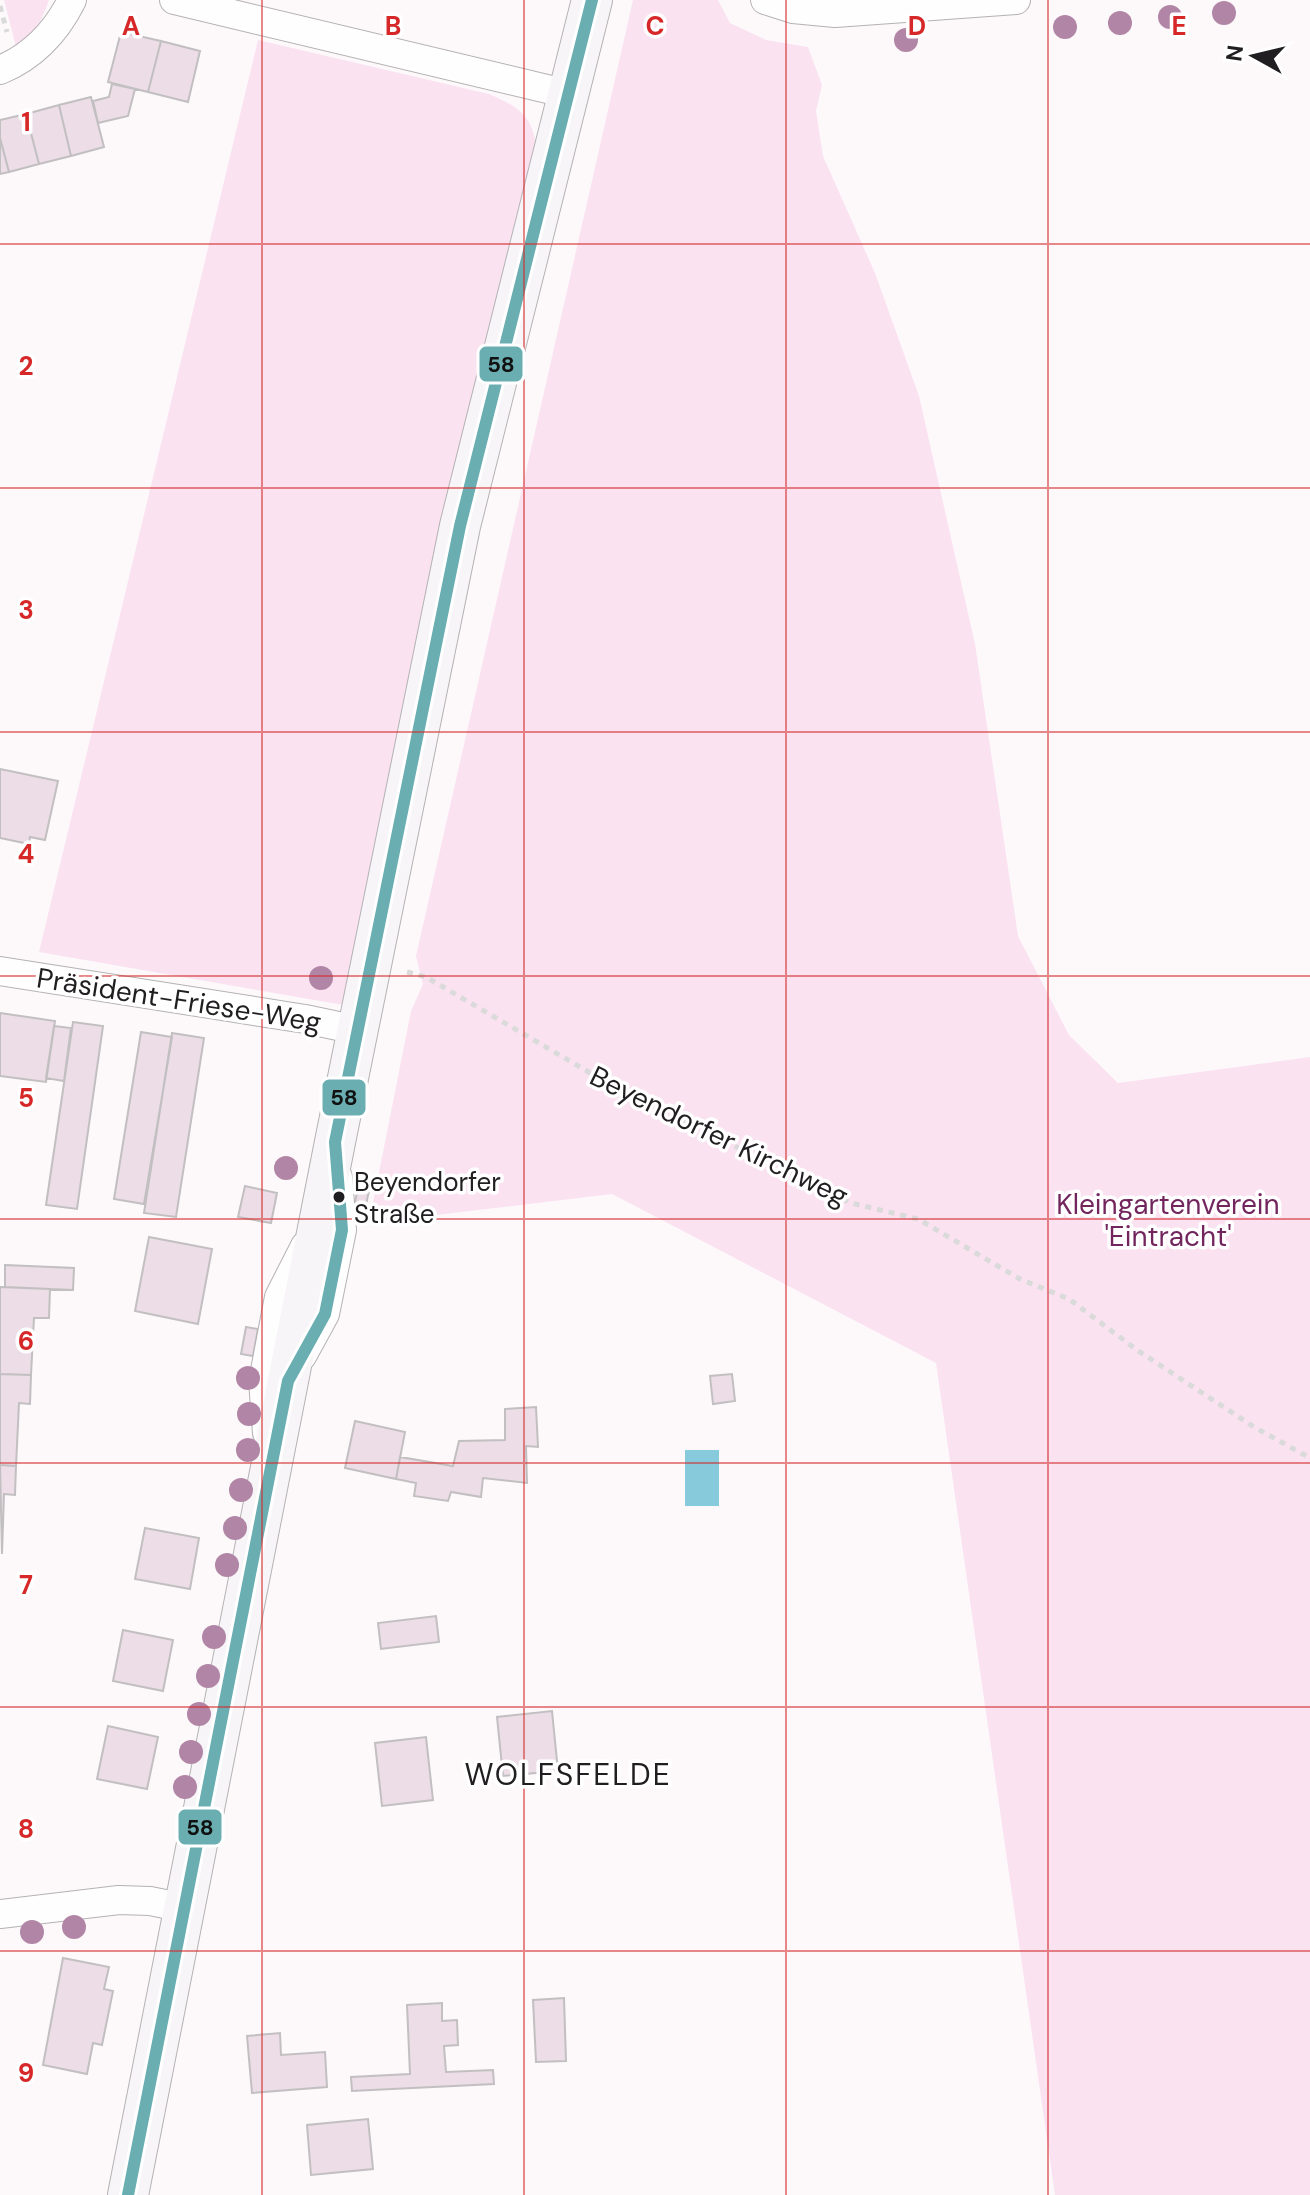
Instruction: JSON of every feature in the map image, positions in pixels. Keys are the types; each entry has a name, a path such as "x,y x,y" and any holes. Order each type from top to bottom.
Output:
{"main road":[{"path":"128,2195 357,1030 460,526 592,0"}],"street":[{"path":"7,67 42,44 72,0"},
{"path":"174,0 568,94"},
{"path":"765,0 793,9 835,13 1016,0"},
{"name":"Präsident-Friese-Weg","path":"0,971 357,1030"},
{"path":"288,1381 325,1314 342,1230 335,1142"},
{"path":"270,1478 263,1381 279,1297 322,1214"},
{"path":"0,1914 119,1900 150,1901 185,1908"}],"path":[{"name":"Beyendorfer Kirchweg","path":"371,964 426,977 616,1088 851,1203 918,1219 1020,1279 1069,1299 1137,1350 1254,1427 1310,1458"}],"green space":[{"path":"4,0 49,0 37,26 16,47"},
{"name":"Kleingartenverein 'Eintracht'","path":"633,0 718,0 730,23 766,40 808,47 822,85 816,111 823,156 875,273 919,396 975,644 1018,936 1069,1035 1118,1083 1310,1057 1310,2195 1055,2195 936,1363 612,1194 369,1223 411,1011 423,984 416,956"},
{"path":"258,40 489,94 516,108 528,120 537,149 343,1005 39,952"}],"water":[{"path":"685,1450 719,1450 719,1506 685,1506"}],"building":[{"path":"121,32 161,41 148,92 108,82"},
{"path":"161,41 200,51 188,102 148,92"},
{"path":"112,84 135,89 128,116 98,123 93,101 109,97"},
{"path":"91,97 104,147 71,156 59,105"},
{"path":"59,105 71,156 39,164 26,114"},
{"path":"26,114 39,164 9,172 0,138 0,120"},
{"path":"0,138 9,172 0,174"},
{"path":"0,769 58,781 45,840 30,837 29,844 0,838"},
{"path":"0,1013 55,1021 46,1082 0,1076"},
{"path":"73,1022 103,1026 77,1209 46,1205"},
{"path":"54,1026 71,1028 64,1081 46,1078"},
{"path":"141,1032 172,1037 144,1204 114,1199"},
{"path":"172,1033 204,1038 176,1217 144,1213"},
{"path":"360,1179 371,1181 366,1205 355,1202"},
{"path":"245,1186 277,1193 271,1223 238,1217"},
{"path":"149,1237 212,1249 198,1324 135,1311"},
{"path":"5,1265 74,1268 73,1290 5,1287"},
{"path":"0,1287 50,1289 49,1318 34,1318 31,1375 0,1374"},
{"path":"246,1327 258,1329 253,1356 241,1354"},
{"path":"0,1374 31,1375 30,1404 19,1403 16,1466 0,1465"},
{"path":"732,1374 735,1401 713,1404 710,1376"},
{"path":"536,1407 538,1447 526,1446 527,1483 483,1478 481,1497 451,1492 448,1501 414,1496 416,1483 396,1479 400,1457 453,1466 459,1441 505,1440 505,1409"},
{"path":"355,1421 405,1432 396,1479 345,1468"},
{"path":"0,1465 16,1466 15,1495 4,1494 2,1554"},
{"path":"145,1528 199,1538 190,1589 135,1579"},
{"path":"436,1616 439,1642 381,1649 378,1623"},
{"path":"123,1630 173,1640 163,1691 113,1681"},
{"path":"552,1711 558,1771 503,1776 497,1717"},
{"path":"108,1726 158,1737 147,1789 97,1779"},
{"path":"426,1737 433,1800 382,1806 375,1743"},
{"path":"63,1958 109,1967 104,1989 113,1991 102,2045 93,2043 87,2074 43,2065"},
{"path":"564,1998 566,2061 536,2062 533,2000"},
{"path":"442,2003 442,2021 457,2020 458,2045 444,2046 446,2072 493,2070 494,2084 352,2091 351,2077 410,2074 407,2005"},
{"path":"280,2033 281,2055 325,2052 327,2087 252,2093 247,2036"},
{"path":"368,2119 373,2169 311,2175 307,2125"}],"transit line":[{"name":"58","path":"128,2195 288,1381 325,1314 342,1230 335,1142 460,526 592,0"}],"place":[{"name":"Beyendorfer Straße","path":"339,1197"}],"district":[{"name":"WOLFSFELDE","path":"568,1774"}]}
